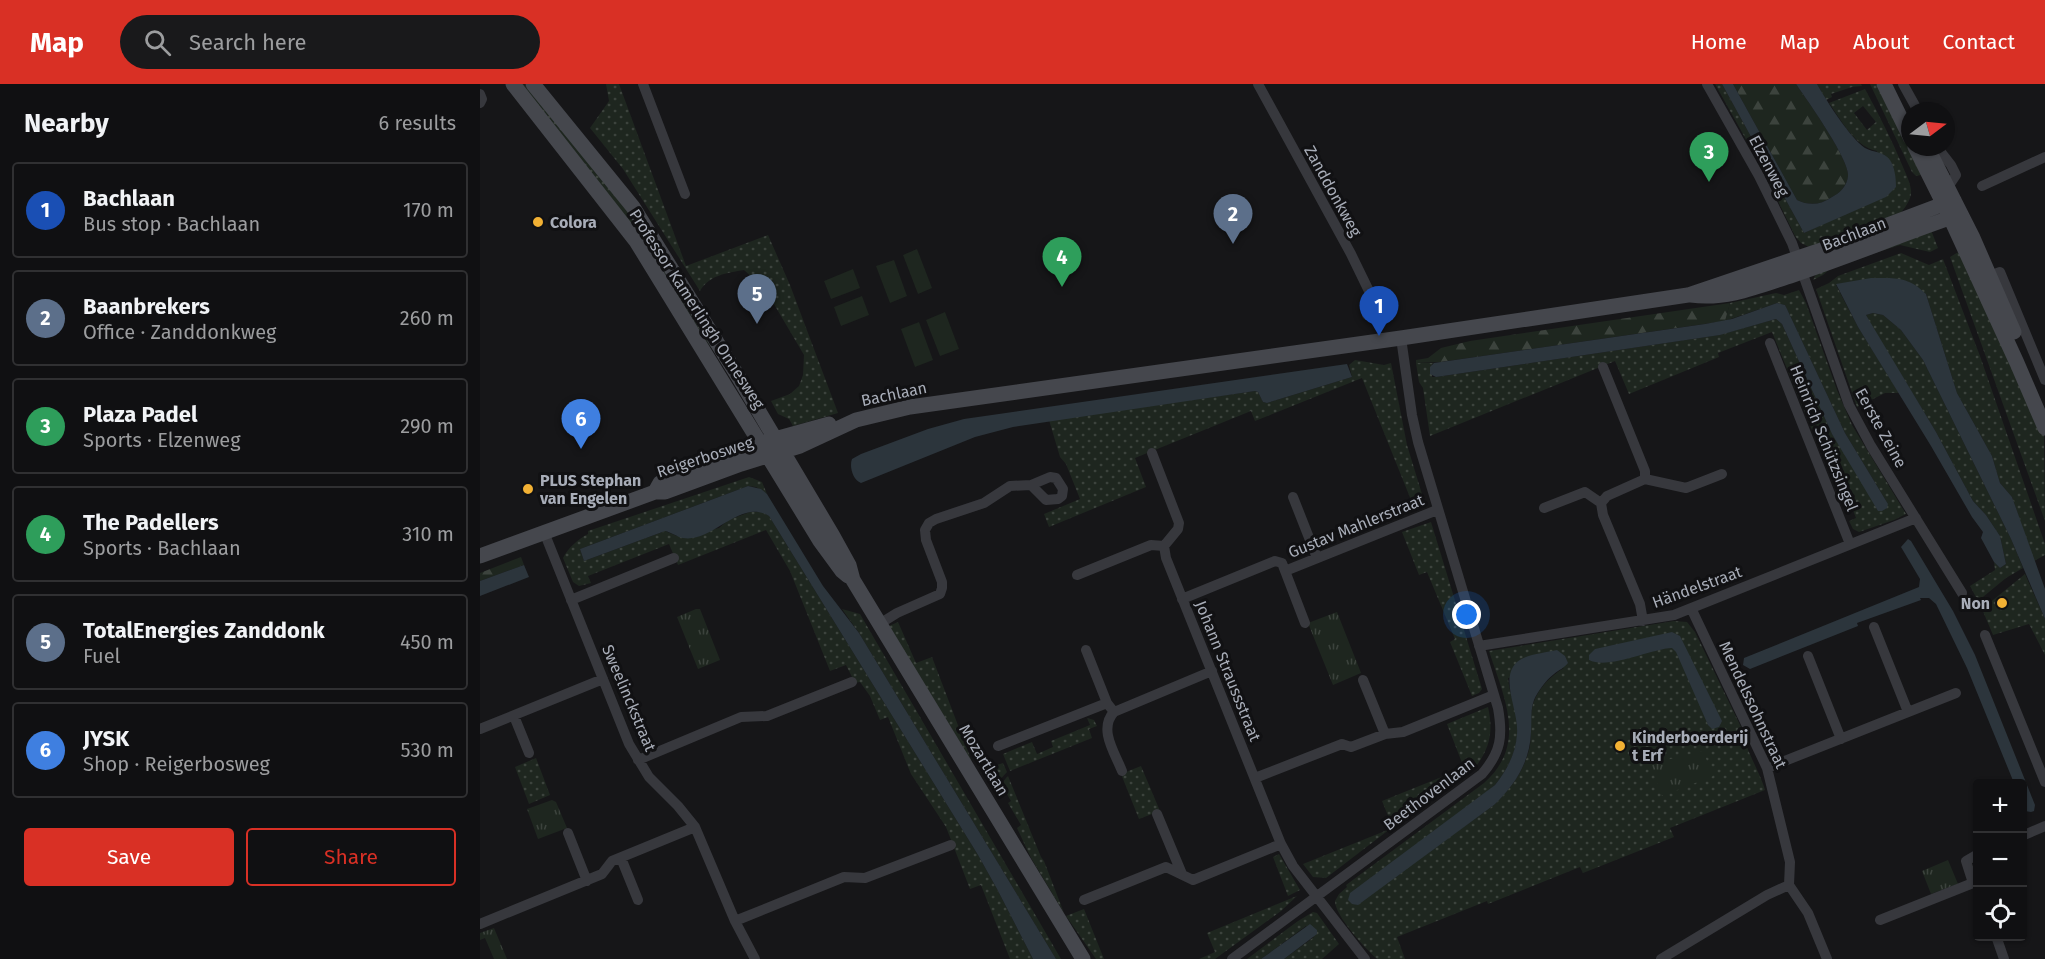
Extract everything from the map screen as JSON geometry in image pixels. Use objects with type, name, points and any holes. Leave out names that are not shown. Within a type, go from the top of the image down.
[{"type":"main road","name":"Professor Kamerlingh Onnesweg","points":[[513,84],[636,241],[771,447]]},
{"type":"main road","name":"Professor Kamerlingh Onnesweg","points":[[533,84],[633,207],[771,447]]},
{"type":"main road","points":[[1884,84],[1901,119]]},
{"type":"main road","points":[[1892,84],[1902,102]]},
{"type":"main road","points":[[1921,156],[1951,204]]},
{"type":"main road","points":[[1931,156],[1984,278],[2045,404]]},
{"type":"main road","name":"Bachlaan","points":[[771,447],[856,420],[909,407],[1688,295],[1710,298],[1743,291],[1799,265],[1951,204]]},
{"type":"main road","points":[[1984,278],[2045,428]]},
{"type":"main road","name":"Reigerbosweg","points":[[480,556],[654,492],[665,492],[771,447]]},
{"type":"main road","name":"Mozartlaan","points":[[771,447],[849,565],[853,580],[1083,959]]},
{"type":"street","points":[[643,84],[685,194]]},
{"type":"street","name":"Zanddonkweg","points":[[1257,84],[1369,291],[1372,306],[1366,315]]},
{"type":"street","name":"Elzenweg","points":[[1707,84],[1759,176],[1792,243],[1799,265]]},
{"type":"street","points":[[1903,84],[1913,102]]},
{"type":"street","points":[[480,94],[482,99],[480,103]]},
{"type":"street","points":[[1944,156],[1956,175],[1951,204]]},
{"type":"street","points":[[1982,186],[2045,158]]},
{"type":"street","name":"Eerste Zeine","points":[[1799,265],[1849,405],[1871,446],[1962,593]]},
{"type":"street","points":[[1984,278],[2000,272],[2045,380]]},
{"type":"street","name":"Beethovenlaan","points":[[1232,959],[1482,774],[1494,758],[1500,741],[1502,728],[1494,695],[1437,510],[1412,416],[1401,338]]},
{"type":"street","name":"Heinrich Schützsingel","points":[[1770,343],[1850,544]]},
{"type":"street","points":[[1603,367],[1645,471],[1645,479]]},
{"type":"street","points":[[1077,575],[1151,545],[1164,546],[1178,529],[1179,523],[1152,453]]},
{"type":"street","points":[[1643,621],[1640,604],[1604,514],[1602,503],[1607,495],[1645,479],[1686,488],[1722,474]]},
{"type":"street","points":[[881,623],[897,613],[940,594],[942,582],[926,540],[925,530],[929,524],[936,519],[984,504],[1010,486],[1031,484]]},
{"type":"street","points":[[1544,508],[1585,492],[1602,503]]},
{"type":"street","points":[[1293,497],[1317,558]]},
{"type":"street","name":"Gustav Mahlerstraat","points":[[1182,599],[1275,561],[1284,567],[1317,558],[1437,510]]},
{"type":"street","name":"Händelstraat","points":[[1479,646],[1674,615],[1916,518]]},
{"type":"street","name":"Sweelinckstraat","points":[[544,532],[629,744],[649,777],[696,827],[735,921],[755,959]]},
{"type":"street","name":"Johann Straussstraat","points":[[1164,546],[1166,558],[1182,599],[1281,844],[1293,866],[1317,896]]},
{"type":"street","points":[[571,600],[674,558]]},
{"type":"street","points":[[1284,567],[1305,623]]},
{"type":"street","name":"Mendelssohnstraat","points":[[1691,608],[1767,768],[1790,862],[1789,885]]},
{"type":"street","points":[[1874,627],[1908,712]]},
{"type":"street","points":[[1985,635],[2045,782]]},
{"type":"street","points":[[1086,650],[1110,707],[1106,725],[1107,734],[1122,771]]},
{"type":"street","points":[[1808,656],[1841,739]]},
{"type":"street","points":[[998,746],[1212,671]]},
{"type":"street","points":[[480,729],[603,680]]},
{"type":"street","points":[[1363,680],[1385,734]]},
{"type":"street","points":[[638,760],[741,717],[766,716],[852,682]]},
{"type":"street","points":[[1767,768],[1956,693]]},
{"type":"street","points":[[1255,778],[1342,744],[1352,747],[1385,734],[1403,732],[1494,695]]},
{"type":"street","points":[[514,716],[529,753]]},
{"type":"street","points":[[1157,814],[1182,874]]},
{"type":"street","points":[[2027,834],[2045,826]]},
{"type":"street","points":[[480,924],[587,881],[602,874],[612,861],[696,827]]},
{"type":"street","points":[[568,833],[587,881]]},
{"type":"street","points":[[735,921],[844,877],[865,878],[951,844]]},
{"type":"street","points":[[1084,900],[1166,867],[1193,880],[1281,844]]},
{"type":"street","points":[[1973,857],[1966,861],[1973,882]]},
{"type":"street","points":[[621,858],[638,900]]},
{"type":"street","points":[[1661,959],[1767,895],[1789,885],[1808,913],[1827,959]]},
{"type":"street","points":[[1880,920],[1973,889]]},
{"type":"street","points":[[1317,896],[1365,959]]},
{"type":"street","points":[[1997,941],[2004,959]]},
{"type":"green space","points":[[517,84],[524,84],[553,114],[605,178],[652,246],[718,351],[715,353]]},
{"type":"green space","points":[[606,84],[619,84],[686,266],[768,235],[790,285],[838,413],[793,426],[789,419],[778,414],[771,401],[790,394],[799,386],[803,375],[804,355],[765,289],[744,270],[713,278],[700,291],[623,169],[590,128],[609,101]]},
{"type":"green space","points":[[1715,84],[1722,84],[1804,233],[1834,219],[1877,151],[1855,139],[1829,103],[1865,89],[1899,157],[1909,181],[1911,193],[1908,203],[1899,215],[1811,248],[1801,243],[1795,236],[1762,168]],"holes":[[[1863,106],[1876,122],[1867,130],[1854,113]]]},
{"type":"green space","points":[[1733,84],[1796,84],[1842,157],[1848,176],[1845,186],[1828,200],[1819,203],[1811,204],[1797,200]]},
{"type":"green space","points":[[1817,84],[1861,84],[1862,86],[1831,94],[1832,97],[1826,100]]},
{"type":"green space","points":[[1870,84],[1876,84],[1899,125],[1901,149]]},
{"type":"green space","points":[[1904,156],[1913,156],[1921,175],[1916,176]]},
{"type":"green space","points":[[1931,230],[1938,248],[1930,252],[1900,245],[1832,267],[1813,280],[1817,272]]},
{"type":"green space","points":[[917,249],[932,288],[918,294],[903,255]]},
{"type":"green space","points":[[1960,251],[2044,432],[2045,521],[1950,257]]},
{"type":"green space","points":[[1901,253],[1929,265],[1943,259],[1980,356],[2045,544],[2045,555],[2034,561],[2012,497],[2000,483],[1992,456],[1957,393],[1926,294],[1836,285],[1858,327],[1899,393],[1885,393],[1857,407],[1816,289],[1838,276]]},
{"type":"green space","points":[[894,260],[907,296],[890,303],[876,266]]},
{"type":"green space","points":[[853,269],[860,288],[831,299],[824,281]]},
{"type":"green space","points":[[1799,290],[1852,425],[1906,514],[1894,520],[1859,532],[1853,529],[1849,521],[1856,518],[1843,484],[1835,487],[1827,467],[1833,461],[1820,427],[1812,430],[1772,332],[1718,353],[1719,357],[1629,394],[1615,361],[1430,436],[1423,388],[1419,382],[1416,363],[1434,363],[1432,364],[1432,377],[1436,377],[1719,335],[1776,319],[1782,324],[1832,434],[1888,504],[1845,433],[1785,305],[1777,303],[1725,321],[1730,303],[1776,293],[1784,295]]},
{"type":"green space","points":[[862,296],[869,315],[841,326],[834,307]]},
{"type":"green space","points":[[1730,303],[1725,321],[1440,362],[1416,363],[1416,360],[1428,358],[1441,348],[1470,341]]},
{"type":"green space","points":[[945,312],[959,349],[940,356],[926,320]]},
{"type":"green space","points":[[1873,313],[1883,315],[1901,330],[1923,360],[2023,568],[2006,578],[1978,601],[1970,586],[1995,570],[1994,562],[2000,568],[2006,564],[2000,536],[1973,501],[1936,432],[1868,320],[1866,315]]},
{"type":"green space","points":[[919,322],[933,360],[915,367],[901,329]]},
{"type":"green space","points":[[1355,360],[1384,365],[1391,363],[1407,445],[1425,504],[1415,510],[1362,378],[1255,421],[1251,411],[1135,458],[1146,487],[1049,527],[1044,514],[1080,499],[1066,464],[1060,457],[1049,420],[1255,391],[1258,392],[1263,402],[1267,403],[1352,377],[1349,365]]},
{"type":"green space","points":[[749,477],[762,482],[767,494],[756,487],[748,486],[580,549],[584,561],[665,531],[677,536],[719,528],[728,520],[750,512],[763,512],[769,516],[978,855],[1033,959],[1010,959],[981,885],[970,889],[946,827],[911,774],[888,717],[880,720],[870,696],[860,682],[855,683],[846,665],[830,671],[790,571],[766,530],[678,565],[669,544],[588,576],[591,583],[579,586],[573,582],[563,558],[574,544],[588,534],[588,531]]},
{"type":"green space","points":[[1431,522],[1482,689],[1472,696],[1450,642],[1455,639],[1427,572],[1419,575],[1402,532]]},
{"type":"green space","points":[[521,557],[524,565],[480,581],[480,573]]},
{"type":"green space","points":[[2025,574],[2045,619],[2045,655],[2029,624],[1993,635],[1982,609]]},
{"type":"green space","points":[[700,609],[720,660],[698,669],[677,617]]},
{"type":"green space","points":[[842,609],[860,614],[1061,959],[1056,959],[859,633]]},
{"type":"green space","points":[[1337,612],[1361,673],[1333,685],[1308,623]]},
{"type":"green space","points":[[1674,621],[1687,622],[1695,632],[1742,729],[1745,743],[1765,790],[1670,828],[1674,837],[1583,873],[1580,867],[1397,937],[1405,959],[1377,959],[1345,923],[1335,901],[1347,887],[1346,885],[1484,783],[1497,768],[1505,753],[1509,736],[1509,720],[1506,703],[1489,651]],"holes":[[[1564,668],[1557,672],[1537,695],[1532,709],[1530,746],[1520,773],[1505,793],[1494,805],[1354,906],[1495,785],[1501,777],[1514,752],[1518,734],[1517,715],[1508,678]]]},
{"type":"green space","points":[[898,622],[916,663],[932,657],[972,762],[889,626]]},
{"type":"green space","points":[[1488,707],[1490,737],[1477,765],[1393,828],[1382,801],[1464,768],[1447,724]]},
{"type":"green space","points":[[1087,718],[1094,720],[1097,726],[1089,729],[1092,738],[1010,771],[1003,754],[1032,742],[1037,754],[1053,747],[1051,741],[1090,725]]},
{"type":"green space","points":[[1703,751],[1713,776],[1662,796],[1650,764]]},
{"type":"green space","points":[[536,758],[550,795],[529,804],[515,767]]},
{"type":"green space","points":[[984,761],[988,768],[1003,763],[1007,772],[995,785],[977,763]]},
{"type":"green space","points":[[1141,766],[1160,811],[1139,819],[1121,774]]},
{"type":"green space","points":[[1008,776],[1064,913],[1031,858],[1017,828],[1021,825],[1008,803],[1011,801],[1001,784]]},
{"type":"green space","points":[[552,800],[556,802],[567,828],[538,839],[527,809]]},
{"type":"green space","points":[[1390,829],[1326,878],[1313,877],[1303,864]]},
{"type":"green space","points":[[1279,854],[1300,890],[1288,896],[1273,857]]},
{"type":"green space","points":[[1948,860],[1958,884],[1931,894],[1922,871]]},
{"type":"green space","points":[[1297,896],[1281,911],[1215,959],[1199,959],[1215,952],[1207,933]]},
{"type":"green space","points":[[1084,909],[1104,959],[1096,959],[1066,916]]},
{"type":"green space","points":[[1313,912],[1317,913],[1339,944],[1322,959],[1284,959],[1314,937],[1306,926],[1261,959],[1247,959],[1298,921]]},
{"type":"green space","points":[[494,928],[507,959],[494,959],[485,938],[480,940],[480,933]]},
{"type":"shaded area","points":[[1722,84],[1733,84],[1797,200],[1811,204],[1828,200],[1843,189],[1848,176],[1847,168],[1835,144],[1796,84],[1817,84],[1852,136],[1865,148],[1884,155],[1890,160],[1895,173],[1896,187],[1886,197],[1804,233]]},
{"type":"shaded area","points":[[1871,278],[1894,278],[1907,281],[1926,294],[1957,393],[1992,456],[2000,483],[2012,497],[2045,589],[2045,619],[2011,539],[1923,360],[1901,330],[1883,315],[1873,313],[1866,315],[1936,432],[1973,501],[2000,536],[2006,564],[2000,568],[1994,562],[1981,538],[1983,532],[1858,327],[1836,284]]},
{"type":"shaded area","points":[[1777,303],[1785,305],[1845,433],[1888,504],[1887,508],[1882,511],[1878,511],[1832,434],[1782,324],[1776,319],[1720,335],[1436,377],[1430,374],[1430,367],[1434,363],[1705,324],[1732,319]]},
{"type":"shaded area","points":[[1347,364],[1352,377],[1267,403],[1263,402],[1258,392],[1255,391],[1013,427],[975,437],[861,483],[851,469],[852,459],[861,454],[928,429],[964,419]]},
{"type":"shaded area","points":[[748,486],[761,489],[767,494],[823,586],[859,633],[1056,959],[1033,959],[978,855],[769,516],[758,512],[737,516],[694,538],[683,538],[665,531],[584,561],[580,549]]},
{"type":"shaded area","points":[[1908,539],[1911,541],[1953,611],[1975,655],[2025,779],[2012,779],[1967,668],[1936,604],[1929,598],[1920,598],[1921,600],[1857,623],[1858,626],[1750,669],[1743,665],[1744,658],[1919,587],[1920,579],[1901,547]]},
{"type":"shaded area","points":[[524,565],[529,577],[480,596],[480,581]]},
{"type":"shaded area","points":[[1672,632],[1680,636],[1722,721],[1719,727],[1712,729],[1708,725],[1676,652],[1672,648],[1618,661],[1589,660],[1589,655],[1595,649]]},
{"type":"shaded area","points":[[1557,650],[1565,656],[1568,663],[1548,679],[1534,700],[1528,753],[1515,781],[1494,805],[1358,905],[1352,904],[1348,900],[1350,893],[1495,785],[1515,748],[1517,725],[1510,686],[1512,669],[1525,657]]},
{"type":"shaded area","points":[[2027,785],[2035,805],[2034,811],[2027,811]]},
{"type":"shaded area","points":[[1310,924],[1317,930],[1317,934],[1284,959],[1261,959]]},
{"type":"place","name":"Plaza Padel","points":[[1709,182]]},
{"type":"place","name":"Colora","points":[[538,222]]},
{"type":"place","name":"Baanbrekers","points":[[1233,244]]},
{"type":"place","name":"The Padellers","points":[[1062,287]]},
{"type":"place","name":"TotalEnergies Zanddonk","points":[[757,324]]},
{"type":"place","name":"Bachlaan","points":[[1379,336]]},
{"type":"place","name":"JYSK","points":[[581,449]]},
{"type":"place","name":"PLUS Stephan van Engelen","points":[[528,489]]},
{"type":"place","name":"Non","points":[[2002,603]]},
{"type":"place","name":"Kinderboerderij t Erf","points":[[1620,746]]}]
